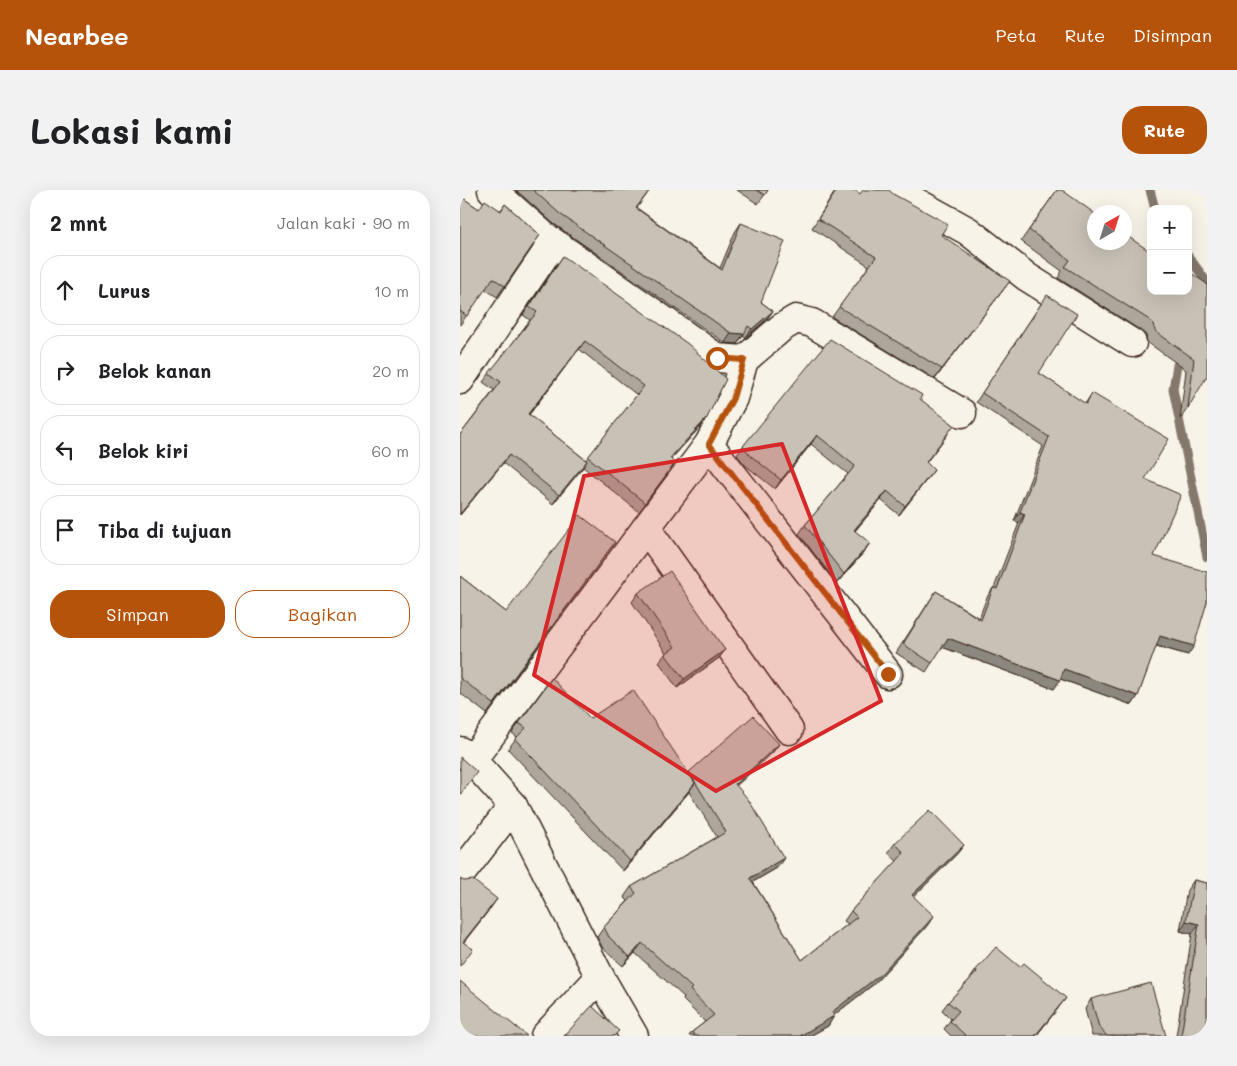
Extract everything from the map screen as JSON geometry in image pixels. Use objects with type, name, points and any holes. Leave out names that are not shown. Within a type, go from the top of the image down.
[{"type":"street","points":[[492,190],[553,243],[717,358],[744,360]]},
{"type":"street","points":[[894,190],[968,231],[1027,277],[1132,343]]},
{"type":"street","points":[[460,380],[553,243]]},
{"type":"street","points":[[634,1036],[600,977],[513,806],[466,756],[646,528],[709,444],[733,398],[744,360],[781,328],[796,319],[812,323],[962,413]]},
{"type":"street","points":[[709,444],[888,674]]},
{"type":"street","points":[[646,528],[789,730]]},
{"type":"street","points":[[460,875],[513,806]]},
{"type":"street","points":[[545,1036],[600,977]]},
{"type":"highlighted area","points":[[782,444],[881,701],[716,791],[534,675],[584,476]]},
{"type":"building","points":[[533,190],[650,190],[636,208],[722,270],[741,223],[785,241],[761,302],[773,311],[752,329],[748,326],[744,334],[731,333],[560,214]]},
{"type":"building","points":[[756,190],[768,190],[765,195]]},
{"type":"building","points":[[837,190],[855,190],[860,194],[863,190],[889,190],[948,224],[941,235],[1010,281],[942,369],[839,307],[876,257],[818,219]]},
{"type":"building","points":[[1057,190],[1062,190],[1087,208],[1087,250],[1132,250],[1132,239],[1147,249],[1147,295],[1192,295],[1192,274],[1207,284],[1207,376],[1188,408],[1194,359],[1155,331],[1153,324],[1148,319],[1065,267],[1070,260],[1029,230]]},
{"type":"building","points":[[460,196],[479,209],[485,200],[501,211],[505,204],[540,235],[505,286],[493,278],[467,316],[460,311]]},
{"type":"building","points":[[563,256],[688,344],[726,379],[707,418],[670,458],[675,463],[645,503],[588,457],[644,386],[585,341],[528,414],[587,461],[559,495],[509,455],[460,514],[460,435],[501,382],[489,373],[537,312],[529,307]]},
{"type":"building","points":[[1047,295],[1077,314],[1039,373],[1086,404],[1092,393],[1169,439],[1145,479],[1181,495],[1154,556],[1207,572],[1207,602],[1194,646],[1160,636],[1138,696],[1064,669],[1060,680],[948,638],[932,663],[903,644],[936,591],[981,620],[993,588],[997,589],[1025,514],[1020,512],[1049,437],[982,393]]},
{"type":"building","points":[[830,339],[922,395],[920,399],[954,425],[926,462],[934,470],[905,506],[887,491],[854,530],[870,543],[844,574],[805,525],[855,466],[817,435],[781,480],[751,456],[743,446]]},
{"type":"building","points":[[580,515],[615,542],[494,704],[460,678],[460,576],[506,612]]},
{"type":"building","points":[[670,571],[725,650],[684,679],[665,654],[675,647],[638,593]]},
{"type":"building","points":[[552,678],[590,718],[633,690],[695,783],[630,861],[515,739],[526,728],[519,723]]},
{"type":"building","points":[[753,716],[779,744],[735,784],[748,799],[784,858],[750,878],[802,960],[857,917],[851,911],[904,853],[895,843],[930,810],[964,845],[912,895],[934,916],[881,974],[832,1012],[834,1016],[800,1036],[695,1036],[692,1032],[714,1015],[690,990],[692,988],[642,943],[630,957],[609,937],[604,927],[636,893],[631,887],[726,832],[689,772]]},
{"type":"building","points":[[460,757],[477,772],[460,795]]},
{"type":"building","points":[[460,879],[464,881],[473,880],[497,899],[463,942],[473,949],[460,966]]},
{"type":"building","points":[[1194,880],[1207,883],[1207,1036],[1181,1036],[1199,924],[1186,921]]},
{"type":"building","points":[[996,947],[1020,967],[1024,963],[1066,998],[1035,1036],[966,1036],[950,1021],[959,1011],[948,1002],[977,972],[976,970]]},
{"type":"building","points":[[460,981],[527,1036],[460,1036]]},
{"type":"building","points":[[1151,983],[1166,1036],[1107,1036],[1099,1027],[1091,999]]},
{"type":"building","points":[[592,1006],[619,1031],[614,1036],[564,1036]]},
{"type":"waterway","points":[[1150,190],[1154,205]]},
{"type":"waterway","points":[[1192,261],[1207,282]]},
{"type":"waterway","points":[[1182,355],[1177,365],[1173,389],[1207,557]]},
{"type":"route","points":[[717,358],[744,360],[733,398],[709,444],[888,674]]}]
